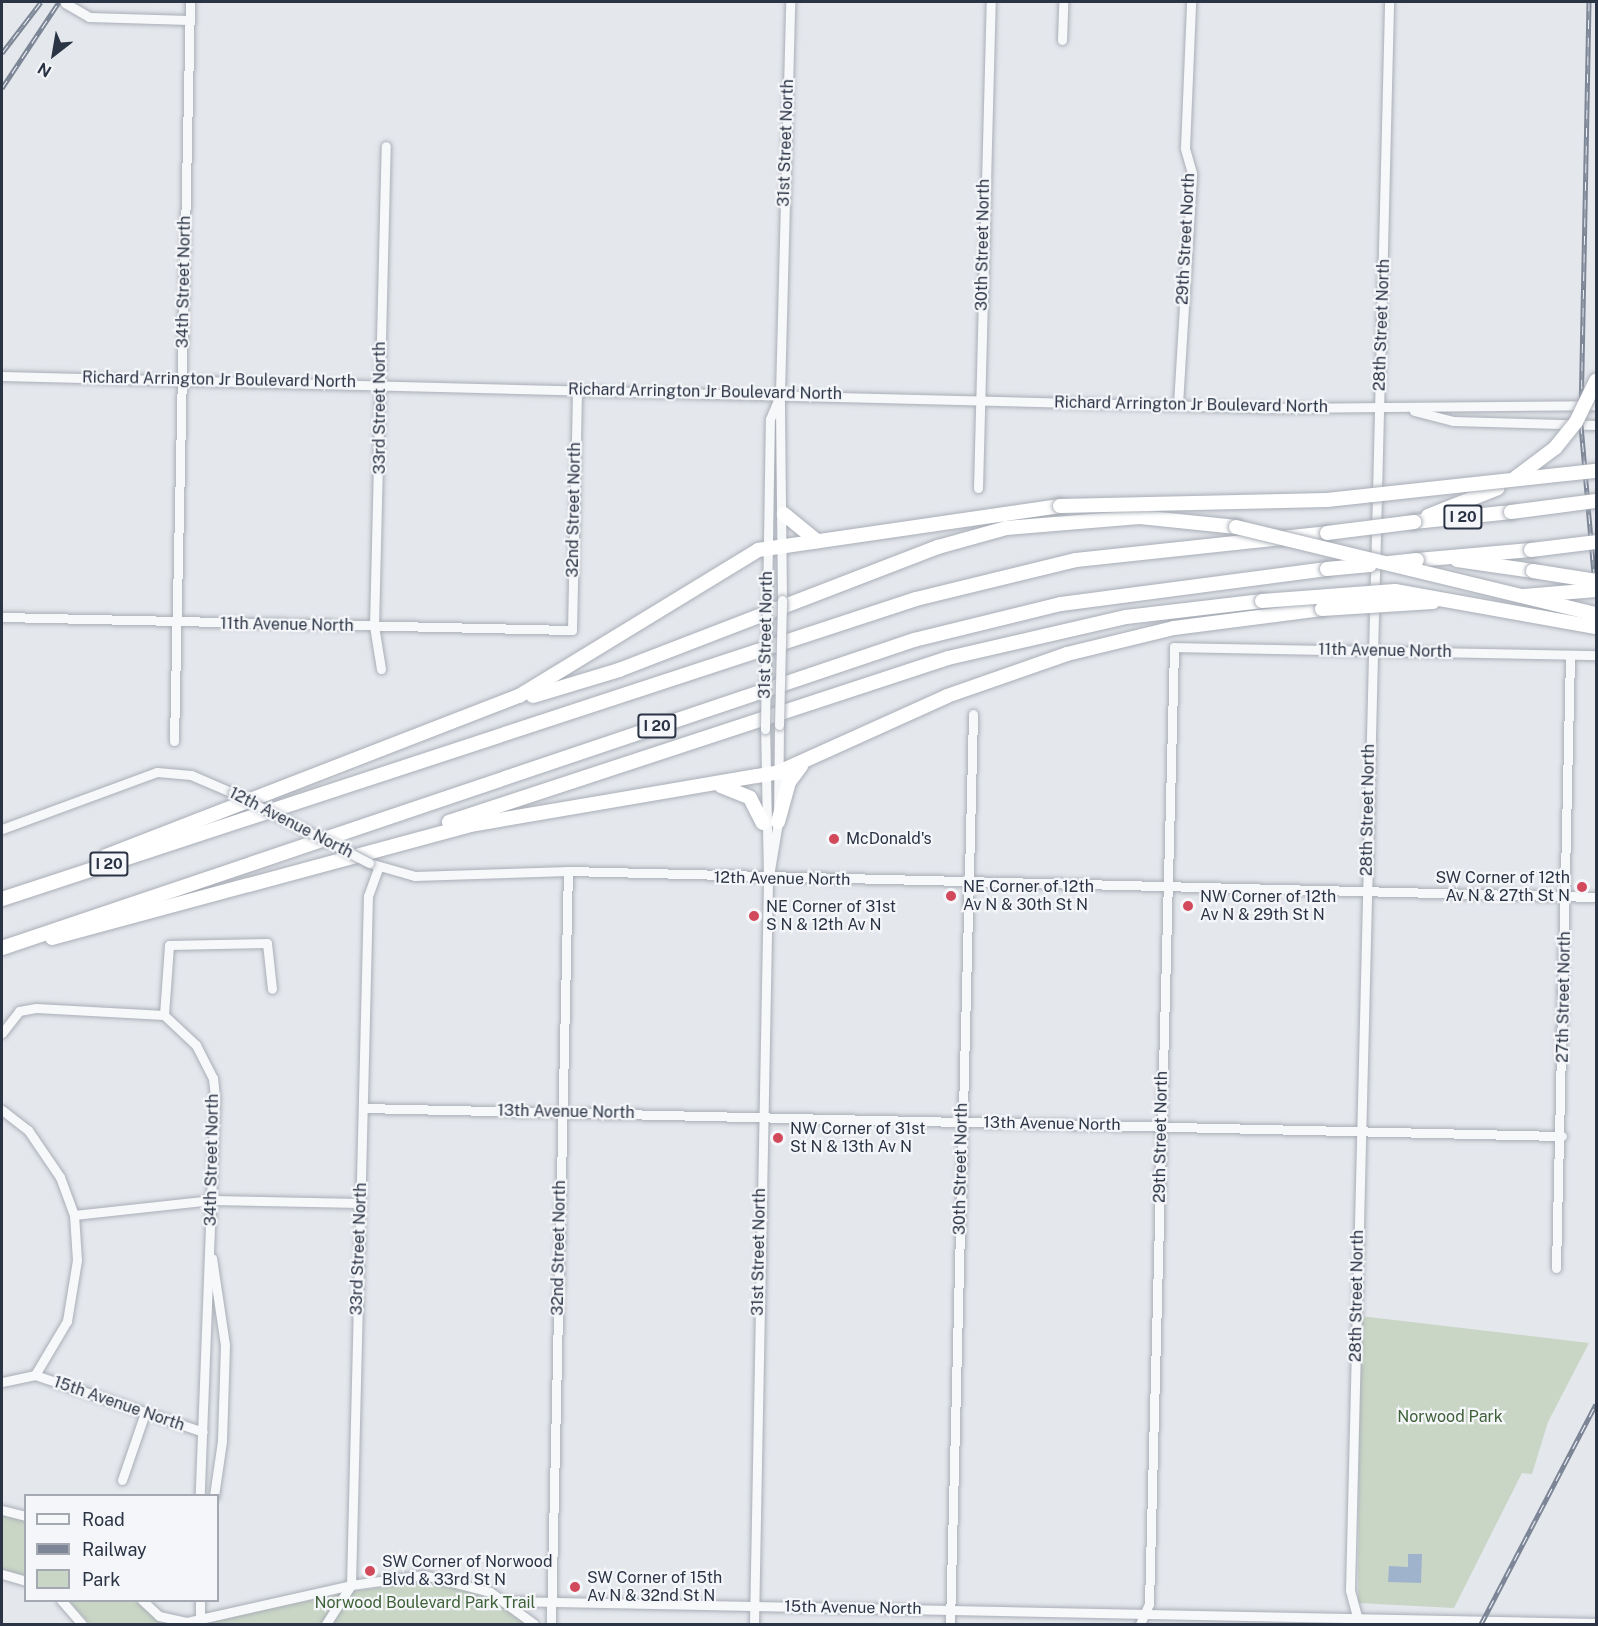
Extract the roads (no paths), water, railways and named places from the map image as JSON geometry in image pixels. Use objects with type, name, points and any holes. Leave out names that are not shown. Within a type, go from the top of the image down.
[{"type":"highway","points":[[1414,522],[1498,488],[1555,448],[1576,422],[1596,381]]},
{"type":"highway","points":[[2,899],[494,706],[545,683],[767,549],[784,550],[817,540],[1060,506],[1327,500],[1596,471]]},
{"type":"highway","name":"I 20","points":[[2,899],[916,599],[1076,560],[1596,501]]},
{"type":"highway","points":[[784,514],[817,540]]},
{"type":"highway","points":[[494,706],[591,680],[938,547],[1006,528],[1084,518],[1192,520],[1596,614]]},
{"type":"highway","name":"I 20","points":[[2,948],[914,640],[1072,602],[1327,569],[1596,542]]},
{"type":"highway","points":[[1446,557],[1596,581]]},
{"type":"highway","points":[[2,948],[253,887],[470,825],[719,786],[779,772],[801,766],[906,714],[1067,654],[1192,625],[1333,608],[1596,590]]},
{"type":"highway","points":[[253,887],[948,658],[1126,617],[1262,601],[1395,591],[1596,627]]},
{"type":"highway","points":[[778,822],[789,782],[801,766]]},
{"type":"highway","points":[[719,786],[750,798],[763,823]]},
{"type":"street","name":"34th Street North","points":[[174,741],[190,2]]},
{"type":"street","name":"31st Street North","points":[[768,879],[778,822],[784,550],[780,393],[790,2]]},
{"type":"street","name":"30th Street North","points":[[978,488],[991,2]]},
{"type":"street","points":[[1062,40],[1063,2]]},
{"type":"street","name":"29th Street North","points":[[1178,404],[1192,173],[1185,148],[1191,2]]},
{"type":"street","name":"28th Street North","points":[[1358,1621],[1350,1590],[1389,2]]},
{"type":"street","points":[[65,3],[89,17],[189,20]]},
{"type":"street","name":"33rd Street North","points":[[381,669],[374,626],[386,146]]},
{"type":"street","name":"Richard Arrington Jr Boulevard North","points":[[2,376],[1379,409],[1409,409],[1453,402],[1596,405]]},
{"type":"street","name":"32nd Street North","points":[[572,630],[577,389]]},
{"type":"street","name":"31st Street North","points":[[754,1624],[751,1606],[768,879],[763,823],[767,549],[770,419],[780,393]]},
{"type":"street","name":"Richard Arrington Jr Boulevard North","points":[[1409,409],[1453,422],[1596,425]]},
{"type":"street","name":"11th Avenue North","points":[[2,617],[177,623],[572,630]]},
{"type":"street","name":"29th Street North","points":[[1140,1624],[1146,1614],[1174,647]]},
{"type":"street","name":"11th Avenue North","points":[[1174,647],[1596,656]]},
{"type":"street","name":"27th Street North","points":[[1556,1268],[1562,1136],[1566,896],[1575,655]]},
{"type":"street","name":"30th Street North","points":[[950,1624],[973,714]]},
{"type":"street","name":"12th Avenue North","points":[[2,829],[157,772],[191,775],[233,793],[378,868],[415,876],[568,871],[768,879],[1596,897]]},
{"type":"street","name":"33rd Street North","points":[[351,1585],[368,896],[378,868]]},
{"type":"street","name":"32nd Street North","points":[[550,1624],[568,871]]},
{"type":"street","points":[[2,1033],[19,1011],[36,1008],[164,1015],[169,945],[267,943],[272,988]]},
{"type":"street","name":"34th Street North","points":[[164,1015],[196,1045],[213,1078],[212,1200],[200,1494]]},
{"type":"street","name":"13th Avenue North","points":[[363,1108],[1562,1136]]},
{"type":"street","points":[[2,1110],[43,1146],[74,1215],[77,1260],[67,1322],[35,1375],[2,1382]]},
{"type":"street","points":[[74,1215],[212,1200],[360,1203]]},
{"type":"street","name":"34th Street North","points":[[210,1250],[225,1345],[222,1441],[214,1494]]},
{"type":"street","name":"15th Avenue North","points":[[35,1375],[203,1432]]},
{"type":"street","points":[[122,1480],[146,1413]]},
{"type":"street","points":[[2,1510],[24,1516]]},
{"type":"street","points":[[2,1574],[24,1580]]},
{"type":"street","points":[[145,1602],[172,1621],[200,1620],[351,1585],[405,1576],[447,1577],[506,1602],[534,1624]]},
{"type":"street","points":[[326,1624],[351,1585]]},
{"type":"street","points":[[63,1602],[82,1624]]},
{"type":"street","points":[[200,1602],[200,1620]]},
{"type":"street","name":"15th Avenue North","points":[[506,1602],[1146,1614],[1296,1621],[1596,1623]]},
{"type":"water","points":[[1408,1554],[1422,1554],[1421,1583],[1388,1582],[1389,1566],[1408,1567]]},
{"type":"railway","points":[[2,53],[41,2]]},
{"type":"railway","points":[[2,88],[59,2]]},
{"type":"railway","points":[[1589,2],[1581,425],[1596,596]]},
{"type":"railway","points":[[1481,1624],[1596,1404]]},
{"type":"place","name":"McDonald's","points":[[834,839]]},
{"type":"place","name":"SW Corner of 12th Av N & 27th St N","points":[[1582,887]]},
{"type":"place","name":"NE Corner of 12th Av N & 30th St N","points":[[951,896]]},
{"type":"place","name":"NW Corner of 12th Av N & 29th St N","points":[[1188,906]]},
{"type":"place","name":"NE Corner of 31st S N & 12th Av N","points":[[754,916]]},
{"type":"place","name":"NW Corner of 31st St N & 13th Av N","points":[[778,1138]]},
{"type":"place","name":"SW Corner of Norwood Blvd & 33rd St N","points":[[370,1571]]},
{"type":"place","name":"SW Corner of 15th Av N & 32nd St N","points":[[575,1587]]},
{"type":"park label","name":"Norwood Park","points":[[1450,1417]]},
{"type":"park label","name":"Norwood Boulevard Park Trail","points":[[425,1603]]}]
